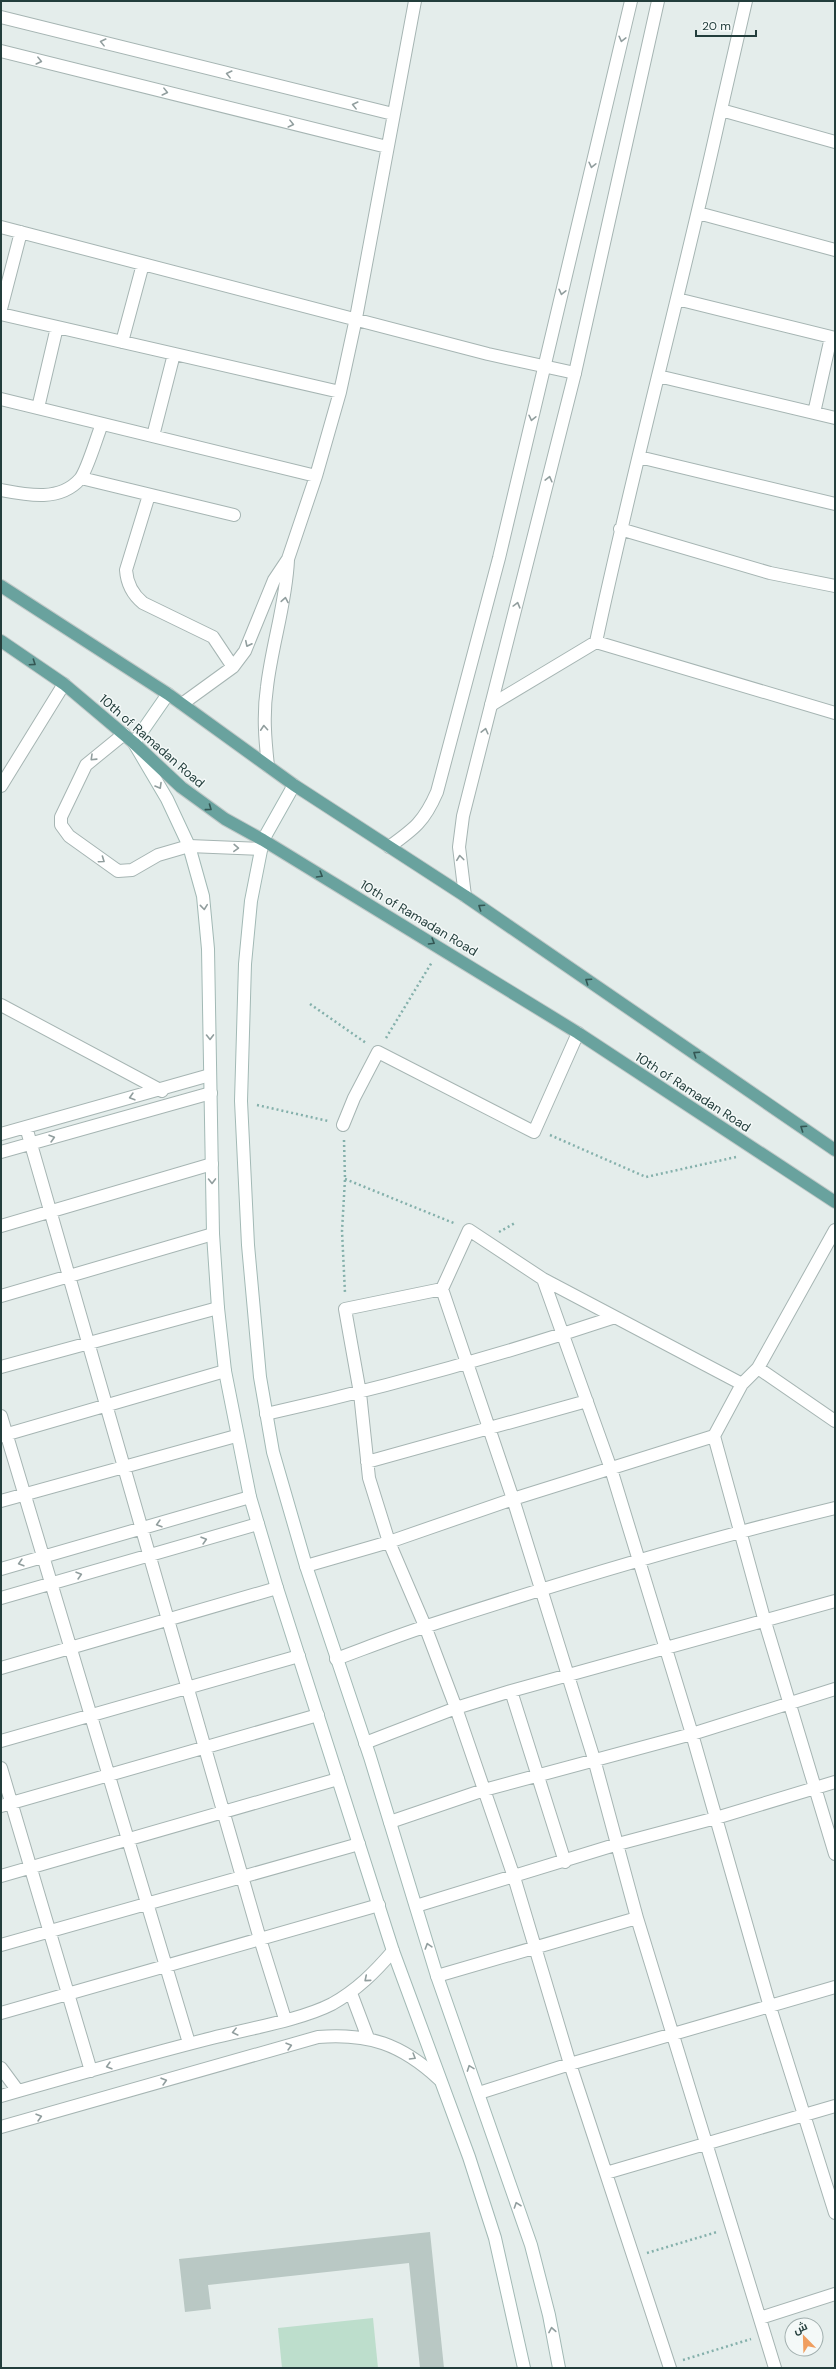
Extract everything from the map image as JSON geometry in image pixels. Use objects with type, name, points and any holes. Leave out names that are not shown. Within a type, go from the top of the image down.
[{"type":"main road","points":[[1,586],[168,694],[294,785],[465,896],[835,1150]]},
{"type":"main road","name":"10th of Ramadan Road","points":[[1,641],[64,684],[124,734],[181,788],[262,844],[440,947],[578,1033],[835,1202]]},
{"type":"street","points":[[182,704],[233,667],[245,651],[274,580],[288,559],[316,476],[340,392],[356,318],[415,1]]},
{"type":"street","points":[[389,847],[414,829],[427,815],[437,792],[499,558],[631,1]]},
{"type":"street","points":[[465,896],[459,847],[463,816],[575,373],[658,1]]},
{"type":"street","points":[[491,705],[596,642],[620,529],[698,213],[746,1]]},
{"type":"street","points":[[1,17],[393,114]]},
{"type":"street","points":[[1,51],[387,148]]},
{"type":"street","points":[[721,110],[835,142]]},
{"type":"street","points":[[698,213],[835,250]]},
{"type":"street","points":[[1,227],[356,318],[488,354],[575,373]]},
{"type":"street","points":[[1,309],[21,232]]},
{"type":"street","points":[[122,342],[143,264]]},
{"type":"street","points":[[677,299],[833,337],[814,413]]},
{"type":"street","points":[[1,314],[340,392]]},
{"type":"street","points":[[38,408],[57,327]]},
{"type":"street","points":[[153,436],[174,354]]},
{"type":"street","points":[[658,376],[835,418]]},
{"type":"street","points":[[1,399],[316,476]]},
{"type":"street","points":[[1,490],[29,495],[59,493],[81,478],[102,424]]},
{"type":"street","points":[[639,457],[835,504]]},
{"type":"street","points":[[81,478],[234,516]]},
{"type":"street","points":[[150,495],[126,570],[127,578],[134,596],[143,603],[213,637],[233,667]]},
{"type":"street","points":[[620,529],[770,573],[835,586]]},
{"type":"street","points":[[268,766],[264,723],[267,686],[287,587],[288,559]]},
{"type":"street","points":[[596,642],[835,713]]},
{"type":"street","points":[[1,786],[64,684]]},
{"type":"street","points":[[168,694],[134,743],[167,799],[189,846],[203,896],[208,942],[213,1234],[218,1308],[225,1371],[236,1436],[250,1498],[277,1588],[378,1905],[439,2079],[469,2157],[495,2238],[524,2368]]},
{"type":"street","points":[[124,734],[86,765],[62,811],[61,825],[64,831],[118,871],[132,870],[158,855],[189,846],[262,844]]},
{"type":"street","points":[[294,785],[262,844],[251,901],[245,964],[241,1101],[248,1245],[260,1377],[266,1414],[273,1452],[306,1566],[365,1743],[437,1976],[479,2092],[531,2245],[549,2315],[559,2368]]},
{"type":"street","points":[[1,1005],[180,1101]]},
{"type":"street","points":[[343,1125],[354,1098],[378,1052],[534,1132],[578,1033]]},
{"type":"street","points":[[1,1134],[210,1075]]},
{"type":"street","points":[[1,1152],[211,1093]]},
{"type":"street","points":[[26,1127],[260,1939],[285,2019]]},
{"type":"street","points":[[1,1226],[212,1164]]},
{"type":"street","points":[[742,1384],[542,1279],[469,1230],[442,1289],[468,1362],[513,1499],[540,1591],[594,1759],[637,1918],[708,2143],[776,2368]]},
{"type":"street","points":[[835,1230],[758,1368],[742,1384],[714,1436],[765,1622],[791,1703],[835,1854]]},
{"type":"street","points":[[1,1296],[213,1234]]},
{"type":"street","points":[[542,1279],[611,1468],[692,1734],[770,2007],[835,2213]]},
{"type":"street","points":[[442,1289],[345,1309],[360,1393],[369,1478],[389,1542],[425,1626],[456,1708],[514,1877],[570,2064],[670,2366]]},
{"type":"street","points":[[1,1367],[88,1342],[218,1308]]},
{"type":"street","points":[[266,1414],[360,1393],[563,1334],[615,1317]]},
{"type":"street","points":[[758,1368],[834,1424]]},
{"type":"street","points":[[4,1435],[225,1371]]},
{"type":"street","points":[[367,1462],[587,1401]]},
{"type":"street","points":[[1,1416],[4,1435],[25,1495],[44,1557],[189,2043]]},
{"type":"street","points":[[1,1501],[236,1436]]},
{"type":"street","points":[[306,1566],[389,1542],[513,1499],[714,1436]]},
{"type":"street","points":[[1,1569],[250,1498]]},
{"type":"street","points":[[336,1659],[425,1626],[639,1561],[740,1531],[835,1508]]},
{"type":"street","points":[[1,1598],[258,1524]]},
{"type":"street","points":[[1,1668],[277,1588]]},
{"type":"street","points":[[365,1743],[456,1708],[511,1691],[665,1647],[765,1622],[835,1601]]},
{"type":"street","points":[[1,1741],[299,1656]]},
{"type":"street","points":[[390,1822],[484,1790],[594,1759],[692,1734],[835,1689]]},
{"type":"street","points":[[511,1691],[539,1774],[565,1862]]},
{"type":"street","points":[[6,1805],[318,1715]]},
{"type":"street","points":[[1,1768],[6,1805],[31,1868],[91,2071]]},
{"type":"street","points":[[1,1876],[338,1779]]},
{"type":"street","points":[[416,1906],[565,1862],[618,1844],[716,1818],[835,1782]]},
{"type":"street","points":[[1,1945],[359,1844]]},
{"type":"street","points":[[1,2013],[378,1905]]},
{"type":"street","points":[[437,1976],[637,1918]]},
{"type":"street","points":[[1,2096],[189,2043],[285,2019],[330,2005],[351,1993],[374,1974],[393,1951]]},
{"type":"street","points":[[479,2092],[835,1987]]},
{"type":"street","points":[[351,1993],[368,2038]]},
{"type":"street","points":[[1,2127],[318,2037],[343,2035],[368,2038],[400,2050],[418,2060],[439,2079]]},
{"type":"street","points":[[1,2068],[18,2091]]},
{"type":"street","points":[[606,2173],[835,2106]]},
{"type":"street","points":[[760,2318],[835,2294]]},
{"type":"path","points":[[310,1004],[378,1052],[440,947]]},
{"type":"path","points":[[241,1101],[343,1125],[345,1179],[342,1231],[345,1309]]},
{"type":"path","points":[[534,1132],[556,1136],[646,1177],[758,1151]]},
{"type":"path","points":[[345,1179],[469,1230]]},
{"type":"path","points":[[634,2257],[733,2227]]},
{"type":"path","points":[[670,2366],[765,2335]]},
{"type":"green space","points":[[373,2318],[378,2368],[282,2368],[278,2328]]},
{"type":"building","points":[[430,2232],[444,2368],[420,2368],[409,2263],[208,2285],[211,2309],[185,2312],[179,2259]]}]
